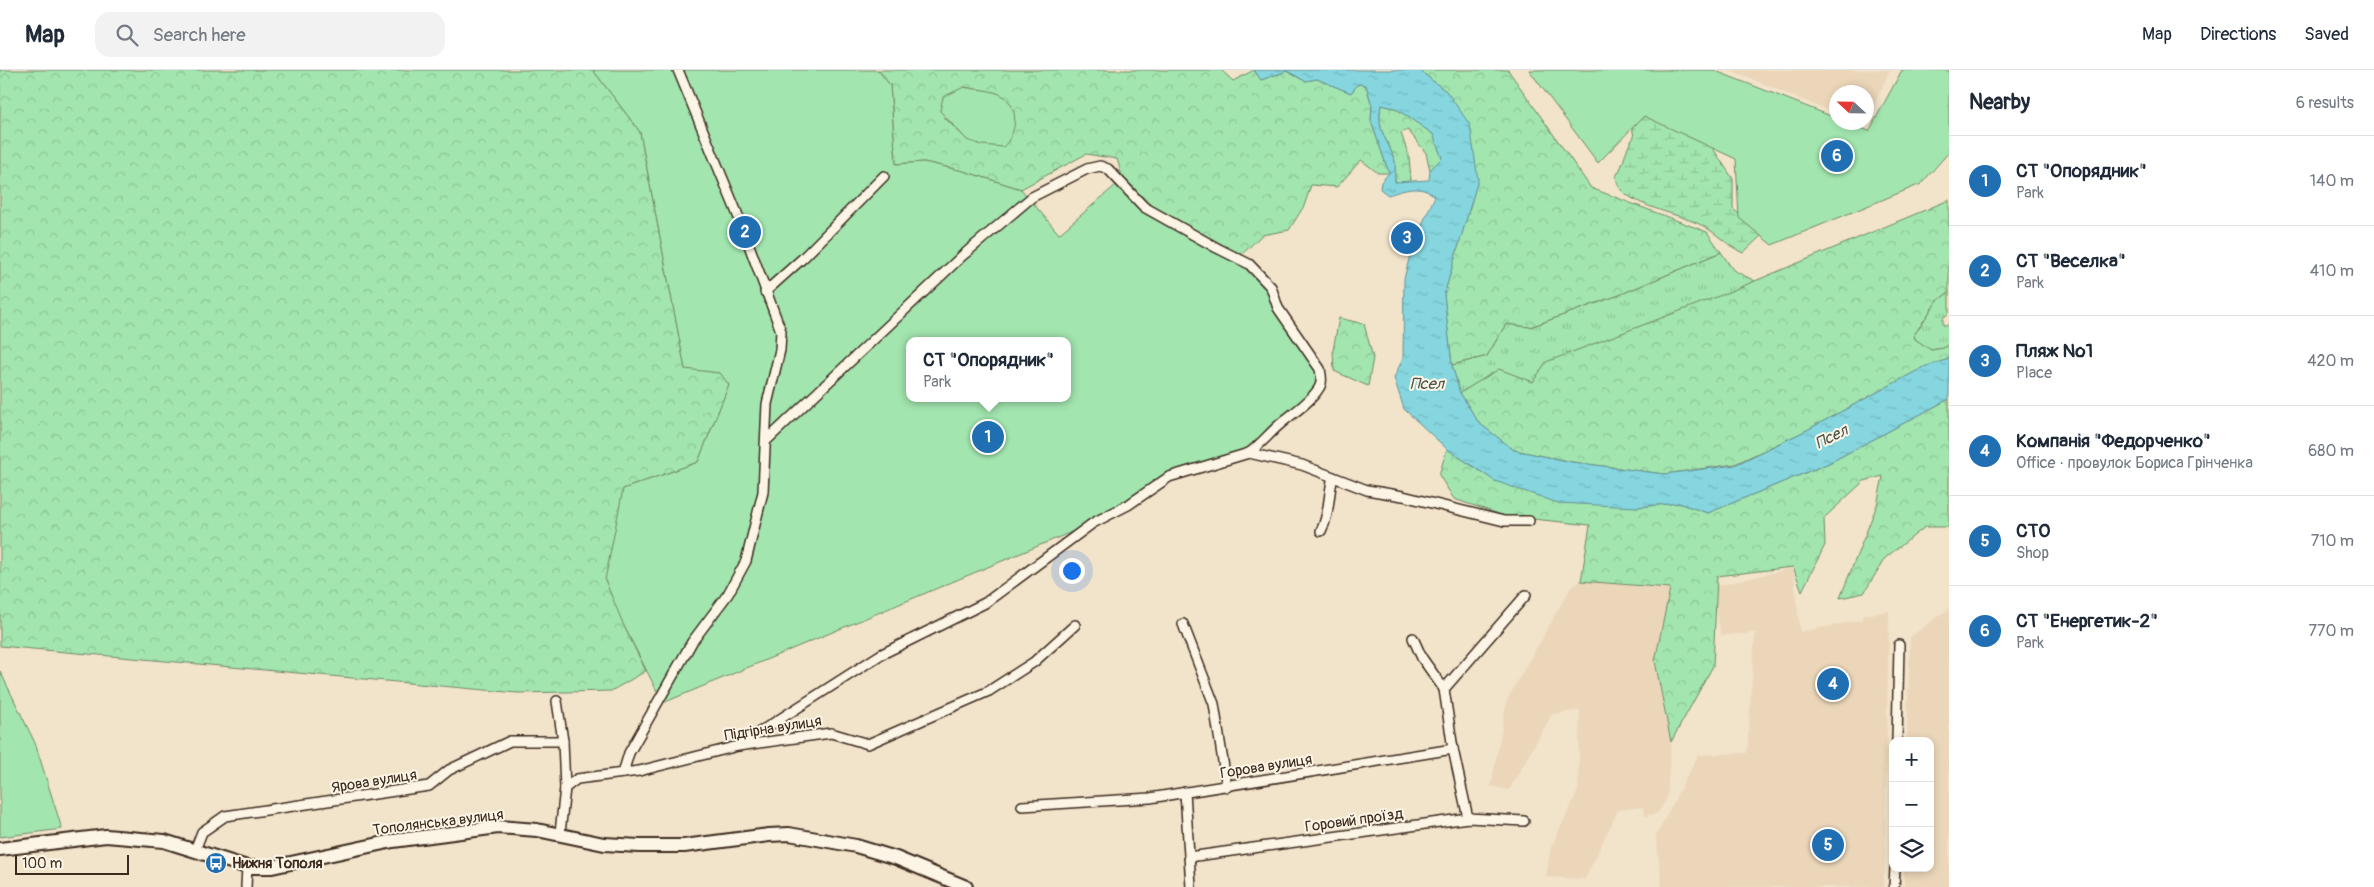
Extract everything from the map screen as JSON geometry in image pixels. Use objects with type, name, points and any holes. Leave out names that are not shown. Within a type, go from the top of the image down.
[{"type":"street","points":[[623,772],[629,753],[687,650],[705,622],[728,594],[746,561],[763,492],[767,440],[767,404],[780,350],[781,331],[737,213],[678,70]]},
{"type":"street","points":[[738,746],[880,655],[984,604],[1093,523],[1128,505],[1169,477],[1249,453],[1260,446],[1276,428],[1319,388],[1322,375],[1320,369],[1278,308],[1271,287],[1249,264],[1216,248],[1144,207],[1112,173],[1100,166],[1087,169],[1032,197],[962,256],[767,440]]},
{"type":"street","points":[[765,292],[803,258],[884,176]]},
{"type":"street","points":[[1249,453],[1302,465],[1367,490],[1403,496],[1504,521],[1529,521]]},
{"type":"street","points":[[1321,531],[1327,519],[1333,476]]},
{"type":"street","points":[[1444,689],[1526,596]]},
{"type":"street","points":[[1183,624],[1214,704],[1227,787]]},
{"type":"street","name":"Підгірна вулиця","points":[[565,788],[578,779],[639,771],[738,746],[831,733],[868,744],[989,692],[1034,662],[1075,625]]},
{"type":"street","points":[[1413,638],[1422,658],[1444,689],[1453,749],[1468,818]]},
{"type":"street","points":[[1897,737],[1899,645]]},
{"type":"street","points":[[557,701],[563,741],[565,788],[560,833]]},
{"type":"street","name":"Ярова вулиця","points":[[195,850],[202,832],[225,816],[429,786],[449,770],[510,741],[563,741]]},
{"type":"street","name":"Горова вулиця","points":[[1022,806],[1150,798],[1453,749]]},
{"type":"street","points":[[1185,792],[1191,887]]},
{"type":"street","name":"Горовий проїзд","points":[[1189,857],[1468,818],[1524,821]]},
{"type":"street","name":"Тополянська вулиця","points":[[0,849],[106,836],[164,841],[248,867],[272,867],[393,841],[498,828],[560,833],[604,844],[640,846],[684,846],[790,834],[856,846],[927,869],[966,887]]},
{"type":"street","points":[[246,887],[248,867]]},
{"type":"street","points":[[1894,887],[1895,872]]},
{"type":"shaded area","points":[[1730,70],[1890,70],[1874,105],[1874,85],[1829,85],[1829,111]]},
{"type":"shaded area","points":[[1793,568],[1800,632],[1862,620],[1863,615],[1889,611],[1884,887],[1662,887],[1656,836],[1698,755],[1747,753],[1755,633],[1721,635],[1712,587]]},
{"type":"shaded area","points":[[1581,581],[1670,588],[1655,661],[1671,742],[1667,798],[1658,813],[1645,816],[1643,807],[1618,810],[1585,879],[1546,877],[1551,847],[1578,791],[1580,710],[1552,714],[1509,790],[1491,786],[1507,700],[1571,587]]},
{"type":"shaded area","points":[[1949,609],[1949,887],[1904,887],[1904,872],[1934,872],[1934,737],[1907,737],[1910,637]]},
{"type":"green space","points":[[0,70],[593,70],[640,132],[685,368],[721,373],[729,385],[698,462],[623,489],[624,626],[646,671],[611,691],[518,693],[0,646]]},
{"type":"green space","points":[[593,70],[878,70],[890,85],[896,164],[924,162],[963,171],[1021,189],[1059,234],[1123,179],[1133,192],[1184,236],[1238,258],[1271,287],[1274,298],[1320,369],[1321,383],[1260,446],[1169,477],[1093,523],[663,703],[624,626],[605,580],[623,489],[698,462],[729,385],[720,373],[685,369],[640,132]]},
{"type":"green space","points":[[878,70],[1221,70],[1233,81],[1254,70],[1261,80],[1286,71],[1305,81],[1317,79],[1351,93],[1358,84],[1366,85],[1372,106],[1371,121],[1389,173],[1378,173],[1361,160],[1337,187],[1311,185],[1304,206],[1289,230],[1262,235],[1238,258],[1184,236],[1133,192],[1123,179],[1117,159],[1086,154],[1021,189],[963,171],[924,162],[896,164],[890,85]],"holes":[[[964,87],[997,93],[967,140],[944,117]]]},
{"type":"green space","points":[[1419,70],[1508,70],[1591,188],[1707,232],[1721,252],[1619,295],[1530,327],[1506,324],[1487,356],[1452,365],[1444,295],[1478,179],[1447,92]]},
{"type":"green space","points":[[1529,70],[1713,70],[1829,115],[1829,130],[1869,131],[1874,130],[1874,122],[1902,70],[1949,70],[1949,152],[1921,184],[1772,245],[1739,218],[1736,159],[1644,116],[1598,163]]},
{"type":"green space","points":[[964,87],[999,94],[1012,107],[1015,121],[1014,128],[1008,142],[1003,147],[982,145],[967,140],[940,111],[943,97]]},
{"type":"green space","points":[[1381,105],[1395,108],[1433,134],[1442,158],[1430,170],[1426,153],[1408,130],[1401,133],[1409,157],[1411,180],[1405,183],[1395,182],[1395,162],[1381,129]]},
{"type":"green space","points":[[1646,108],[1708,141],[1733,179],[1733,209],[1763,234],[1743,253],[1703,226],[1641,203],[1621,190],[1616,176],[1634,137],[1630,116]]},
{"type":"green space","points":[[1949,200],[1949,292],[1937,301],[1914,335],[1915,339],[1931,350],[1943,348],[1949,344],[1949,359],[1924,367],[1807,430],[1735,464],[1664,474],[1572,462],[1514,450],[1479,423],[1460,393],[1499,369],[1533,382],[1546,362],[1719,296]]},
{"type":"green space","points":[[1721,252],[1733,270],[1755,281],[1533,382],[1499,370],[1460,393],[1452,365],[1487,356],[1506,324],[1530,327],[1619,295]]},
{"type":"green space","points":[[1949,292],[1949,313],[1943,318],[1943,325],[1949,325],[1949,344],[1943,348],[1931,350],[1915,339],[1914,335],[1937,301]]},
{"type":"green space","points":[[1339,318],[1364,324],[1373,358],[1368,386],[1334,371],[1333,350]]},
{"type":"green space","points":[[1949,399],[1949,527],[1925,527],[1885,558],[1864,593],[1840,598],[1877,505],[1883,476],[1864,481],[1824,518],[1825,545],[1802,591],[1793,567],[1717,576],[1713,666],[1671,742],[1655,661],[1670,588],[1581,581],[1590,525],[1505,516],[1454,499],[1439,475],[1447,449],[1495,481],[1637,507],[1678,503],[1708,513],[1829,463]]},
{"type":"green space","points":[[0,671],[35,743],[62,829],[0,837]]},
{"type":"water","name":"Псел","points":[[1254,70],[1419,70],[1447,92],[1470,125],[1478,180],[1444,295],[1452,365],[1460,393],[1479,423],[1514,450],[1572,462],[1664,474],[1735,465],[1807,430],[1924,367],[1949,359],[1949,399],[1829,463],[1708,513],[1678,503],[1637,507],[1558,503],[1495,481],[1447,449],[1404,409],[1394,378],[1403,358],[1404,279],[1412,247],[1435,196],[1418,189],[1388,195],[1380,189],[1381,182],[1389,173],[1371,121],[1372,106],[1366,85],[1358,84],[1351,93],[1317,79],[1305,81],[1287,71],[1261,80]],"holes":[[[1381,105],[1395,108],[1433,134],[1442,158],[1430,170],[1429,180],[1395,182],[1395,162],[1381,129],[1380,122]]]},
{"type":"place","name":"СТ \"Енергетик-2\"","points":[[1837,156]]},
{"type":"place","name":"СТ \"Веселка\"","points":[[745,232]]},
{"type":"place","name":"Пляж №1","points":[[1407,238]]},
{"type":"place","name":"СТ \"Опорядник\"","points":[[988,437]]},
{"type":"place","name":"Компанія \"Федорченко\"","points":[[1833,684]]},
{"type":"place","name":"СТО","points":[[1828,845]]},
{"type":"place","name":"Нижня Тополя","points":[[216,863]]}]
